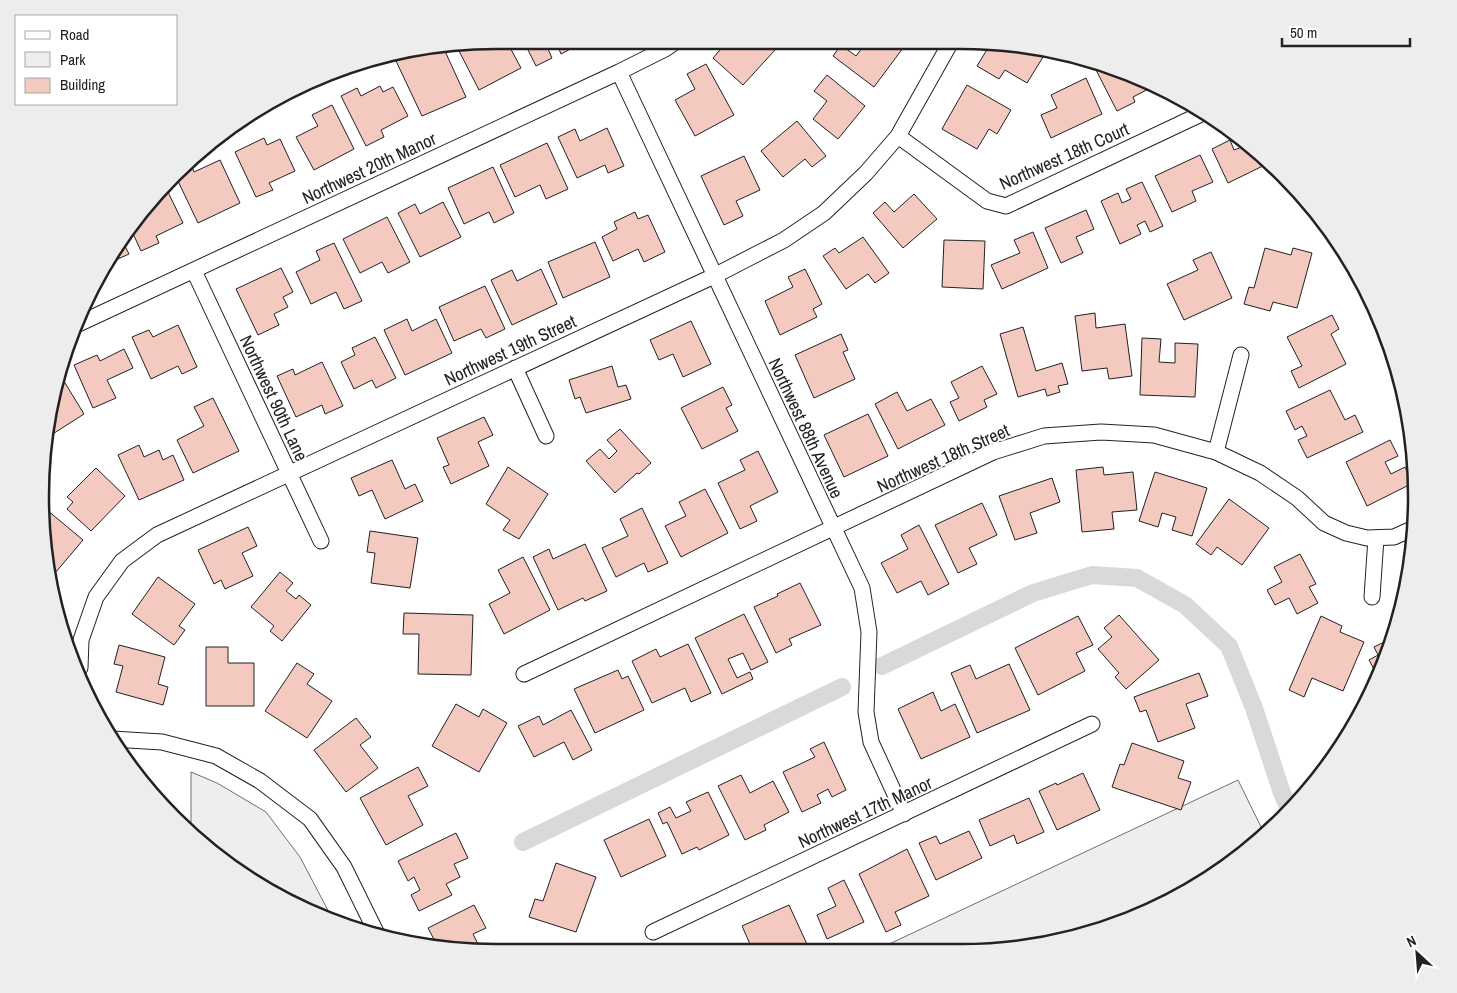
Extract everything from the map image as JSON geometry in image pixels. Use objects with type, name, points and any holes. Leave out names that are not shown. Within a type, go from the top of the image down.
[{"type":"street","name":"Northwest 20th Manor","points":[[85,321],[665,49]]},
{"type":"street","name":"Northwest 19th Street","points":[[80,660],[81,640],[96,597],[122,562],[157,535],[714,276],[784,240],[824,213],[866,173],[898,136],[947,49]]},
{"type":"street","name":"Northwest 88th Avenue","points":[[619,72],[862,588],[869,632],[866,712],[871,742],[904,814]]},
{"type":"street","name":"Northwest 18th Court","points":[[898,136],[987,201],[1006,206],[1196,116]]},
{"type":"street","name":"Northwest 90th Lane","points":[[194,271],[321,541]]},
{"type":"street","points":[[1216,452],[1241,355]]},
{"type":"street","points":[[515,368],[546,436]]},
{"type":"street","name":"Northwest 18th Street","points":[[524,674],[993,452],[1044,436],[1101,432],[1154,435],[1216,452],[1260,473],[1297,498],[1324,523],[1346,533],[1376,538],[1394,537],[1406,531]]},
{"type":"street","points":[[1372,597],[1376,538]]},
{"type":"street","name":"Northwest 17th Manor","points":[[653,932],[1092,724]]},
{"type":"street","points":[[121,740],[162,742],[216,756],[260,781],[310,819],[344,867],[373,927]]},
{"type":"green space","points":[[191,772],[217,783],[266,812],[300,857],[328,911],[298,898],[248,869],[224,852],[191,823]]},
{"type":"green space","points":[[1238,780],[1261,828],[1209,869],[1159,898],[1132,910],[1076,929],[1048,936],[990,943],[889,944]]},
{"type":"building","points":[[511,49],[521,68],[479,90],[459,51]]},
{"type":"building","points":[[528,49],[548,49],[552,58],[536,66]]},
{"type":"building","points":[[559,49],[570,49],[561,54]]},
{"type":"building","points":[[721,49],[775,50],[743,85],[713,58]]},
{"type":"building","points":[[838,49],[846,49],[856,56],[861,49],[902,49],[874,87],[833,56]]},
{"type":"building","points":[[987,50],[1043,57],[1027,83],[1005,70],[999,79],[977,66]]},
{"type":"building","points":[[445,52],[466,97],[422,116],[396,61],[409,57]]},
{"type":"building","points":[[706,64],[734,115],[695,136],[675,100],[695,89],[687,74]]},
{"type":"building","points":[[1096,71],[1147,90],[1133,97],[1135,102],[1117,111]]},
{"type":"building","points":[[827,75],[865,106],[838,139],[813,119],[827,101],[814,91]]},
{"type":"building","points":[[1086,78],[1102,114],[1051,138],[1041,115],[1057,108],[1051,95]]},
{"type":"building","points":[[967,85],[1011,110],[997,134],[989,129],[977,149],[942,129]]},
{"type":"building","points":[[380,86],[383,92],[393,87],[408,116],[381,130],[384,137],[366,146],[341,96],[357,88],[361,96]]},
{"type":"building","points":[[332,105],[354,149],[314,170],[296,137],[318,126],[312,115]]},
{"type":"building","points":[[797,121],[826,156],[812,167],[805,159],[783,177],[761,151]]},
{"type":"building","points":[[607,128],[624,166],[608,173],[605,165],[577,178],[558,137],[575,129],[580,141]]},
{"type":"building","points":[[264,138],[267,145],[280,139],[295,171],[269,183],[273,190],[256,197],[235,152]]},
{"type":"building","points":[[1230,140],[1234,150],[1241,147],[1262,166],[1228,183],[1212,149]]},
{"type":"building","points":[[547,143],[568,189],[546,199],[540,185],[515,197],[500,165]]},
{"type":"building","points":[[1200,155],[1213,182],[1192,191],[1196,201],[1172,212],[1155,176]]},
{"type":"building","points":[[744,156],[760,190],[736,201],[743,216],[724,225],[701,176]]},
{"type":"building","points":[[220,160],[240,203],[198,223],[178,182],[192,168],[194,172]]},
{"type":"building","points":[[493,167],[514,213],[494,223],[489,212],[464,224],[448,188]]},
{"type":"building","points":[[1142,182],[1163,226],[1150,232],[1145,221],[1137,225],[1141,234],[1120,244],[1101,201],[1118,193],[1122,203],[1131,199],[1126,189]]},
{"type":"building","points":[[168,192],[183,223],[156,236],[159,243],[141,251],[133,235]]},
{"type":"building","points":[[914,194],[937,219],[903,248],[873,213],[885,202],[894,212]]},
{"type":"building","points":[[443,202],[461,237],[420,257],[398,213],[415,204],[420,214]]},
{"type":"building","points":[[1086,210],[1094,229],[1076,237],[1083,253],[1061,263],[1045,228]]},
{"type":"building","points":[[635,212],[638,219],[648,215],[665,252],[644,262],[638,249],[613,261],[602,237],[617,229],[614,222]]},
{"type":"building","points":[[387,217],[410,262],[388,273],[382,262],[360,273],[343,239]]},
{"type":"building","points":[[1033,232],[1048,268],[1002,289],[991,265],[1020,253],[1014,240]]},
{"type":"building","points":[[863,237],[889,273],[875,283],[868,274],[846,289],[823,256],[835,248],[839,253]]},
{"type":"building","points":[[944,240],[985,241],[983,289],[942,287]]},
{"type":"building","points":[[595,242],[610,277],[563,298],[548,262]]},
{"type":"building","points":[[334,243],[362,301],[344,309],[336,292],[311,304],[296,272],[320,260],[316,251]]},
{"type":"building","points":[[125,246],[129,254],[117,259]]},
{"type":"building","points":[[1265,248],[1291,255],[1293,248],[1312,253],[1297,308],[1273,302],[1270,311],[1244,304],[1249,287],[1254,288]]},
{"type":"building","points":[[1211,252],[1232,298],[1184,320],[1167,284],[1198,270],[1193,260]]},
{"type":"building","points":[[281,268],[293,292],[283,297],[288,307],[274,314],[279,325],[258,335],[236,289]]},
{"type":"building","points":[[541,269],[557,304],[512,325],[491,280],[512,270],[517,281]]},
{"type":"building","points":[[805,269],[822,304],[813,309],[817,317],[780,335],[765,301],[793,287],[788,277]]},
{"type":"building","points":[[485,286],[505,329],[486,338],[481,329],[454,341],[439,307]]},
{"type":"building","points":[[1095,313],[1096,328],[1125,324],[1132,376],[1109,379],[1107,368],[1082,371],[1075,316]]},
{"type":"building","points":[[1332,315],[1339,329],[1331,334],[1346,364],[1299,388],[1291,371],[1302,366],[1287,337]]},
{"type":"building","points":[[407,319],[412,331],[436,319],[452,353],[405,375],[384,330]]},
{"type":"building","points":[[691,321],[711,364],[683,377],[673,354],[659,360],[650,340]]},
{"type":"building","points":[[178,325],[197,367],[182,374],[178,366],[151,379],[132,337],[149,330],[153,337]]},
{"type":"building","points":[[1023,327],[1036,371],[1062,363],[1068,384],[1058,386],[1060,392],[1047,396],[1045,389],[1018,397],[1000,334]]},
{"type":"building","points":[[841,334],[848,350],[843,352],[855,379],[814,398],[795,355]]},
{"type":"building","points":[[375,337],[396,378],[376,388],[372,380],[354,389],[341,362],[355,355],[352,348]]},
{"type":"building","points":[[1142,338],[1161,339],[1159,362],[1175,363],[1175,343],[1198,344],[1195,397],[1140,395]]},
{"type":"building","points":[[124,349],[133,368],[107,380],[116,398],[93,408],[74,365],[97,355],[100,361]]},
{"type":"building","points":[[322,362],[343,406],[325,414],[322,405],[296,417],[277,376],[293,369],[295,375]]},
{"type":"building","points":[[612,366],[618,387],[626,385],[631,399],[586,413],[580,397],[575,399],[569,380]]},
{"type":"building","points":[[982,366],[997,394],[984,400],[987,407],[959,421],[950,402],[959,398],[951,382]]},
{"type":"building","points":[[64,381],[84,414],[54,433]]},
{"type":"building","points":[[723,387],[732,405],[726,408],[738,431],[702,449],[681,408]]},
{"type":"building","points":[[1330,390],[1345,420],[1355,415],[1363,432],[1307,458],[1298,440],[1307,436],[1302,426],[1295,430],[1286,411]]},
{"type":"building","points":[[897,392],[907,411],[931,399],[945,425],[898,449],[875,404]]},
{"type":"building","points":[[213,398],[239,451],[193,473],[177,440],[204,426],[194,407]]},
{"type":"building","points":[[868,414],[888,456],[844,477],[824,435]]},
{"type":"building","points":[[484,417],[493,435],[478,442],[489,466],[451,484],[443,467],[449,465],[437,438]]},
{"type":"building","points":[[620,429],[651,463],[615,493],[586,461],[600,449],[609,459],[617,451],[607,440]]},
{"type":"building","points":[[1390,440],[1398,456],[1385,462],[1391,474],[1405,467],[1407,471],[1408,486],[1367,506],[1346,462]]},
{"type":"building","points":[[139,445],[144,457],[159,450],[163,460],[173,455],[184,480],[139,500],[118,455]]},
{"type":"building","points":[[758,451],[778,492],[750,506],[757,521],[740,529],[718,483],[745,470],[740,460]]},
{"type":"building","points":[[392,460],[405,489],[415,484],[423,501],[385,519],[372,490],[359,496],[351,478]]},
{"type":"building","points":[[508,467],[548,494],[519,539],[503,530],[510,520],[486,504]]},
{"type":"building","points":[[1103,467],[1104,475],[1133,472],[1137,510],[1112,512],[1114,529],[1082,532],[1076,470]]},
{"type":"building","points":[[96,468],[125,496],[91,531],[67,509],[73,502],[67,497]]},
{"type":"building","points":[[1155,472],[1207,488],[1192,536],[1172,530],[1176,517],[1162,513],[1158,527],[1139,521]]},
{"type":"building","points":[[1052,478],[1060,502],[1030,513],[1037,533],[1015,540],[999,496]]},
{"type":"building","points":[[705,489],[728,533],[681,557],[665,526],[686,516],[679,502]]},
{"type":"building","points":[[1229,499],[1269,528],[1242,565],[1217,547],[1211,555],[1196,544]]},
{"type":"building","points":[[982,503],[997,535],[969,548],[977,564],[958,573],[935,525]]},
{"type":"building","points":[[642,508],[668,563],[648,572],[644,563],[616,577],[602,548],[628,536],[620,519]]},
{"type":"building","points":[[50,512],[83,540],[55,573]]},
{"type":"building","points":[[919,525],[949,584],[928,595],[921,581],[897,593],[881,563],[908,549],[901,535]]},
{"type":"building","points":[[248,527],[257,546],[242,553],[253,576],[225,589],[221,580],[214,584],[198,550]]},
{"type":"building","points":[[370,531],[418,538],[410,588],[371,583],[375,553],[367,552]]},
{"type":"building","points":[[585,544],[607,591],[585,601],[583,598],[558,610],[533,557],[549,549],[553,559]]},
{"type":"building","points":[[1300,554],[1316,584],[1309,587],[1318,603],[1297,614],[1289,598],[1275,605],[1267,590],[1282,582],[1274,567]]},
{"type":"building","points":[[523,557],[550,610],[504,634],[489,604],[510,593],[498,570]]},
{"type":"building","points":[[280,572],[293,583],[286,591],[296,599],[299,595],[311,605],[282,641],[270,631],[274,626],[251,607]]},
{"type":"building","points":[[158,577],[195,604],[179,626],[185,630],[174,645],[132,614]]},
{"type":"building","points":[[800,583],[821,625],[789,639],[792,645],[776,653],[754,607]]},
{"type":"building","points":[[404,613],[473,615],[471,675],[418,674],[419,634],[403,634]]},
{"type":"building","points":[[744,614],[768,662],[751,670],[743,653],[728,659],[737,678],[750,672],[753,679],[722,694],[695,638]]},
{"type":"building","points":[[1119,615],[1159,660],[1126,689],[1115,677],[1119,673],[1098,649],[1112,637],[1104,628]]},
{"type":"building","points":[[1078,616],[1093,645],[1076,653],[1085,671],[1038,695],[1015,648]]},
{"type":"building","points":[[1321,616],[1342,626],[1340,632],[1364,642],[1343,691],[1312,678],[1304,697],[1289,690]]},
{"type":"building","points":[[1383,642],[1374,669],[1369,660],[1378,655],[1374,647]]},
{"type":"building","points":[[688,644],[711,693],[691,702],[685,688],[652,703],[632,661],[656,649],[660,657]]},
{"type":"building","points":[[119,645],[165,657],[158,684],[168,687],[163,705],[116,692],[123,666],[114,664]]},
{"type":"building","points":[[206,647],[228,647],[228,663],[254,663],[254,706],[206,706]]},
{"type":"building","points":[[297,663],[314,674],[307,684],[332,701],[307,738],[265,711]]},
{"type":"building","points":[[1009,664],[1030,710],[977,733],[951,673],[970,665],[976,679]]},
{"type":"building","points":[[618,670],[622,679],[628,676],[644,710],[595,733],[574,689]]},
{"type":"building","points":[[1199,673],[1208,696],[1186,704],[1195,728],[1158,742],[1146,710],[1140,712],[1134,697]]},
{"type":"building","points":[[933,692],[941,711],[955,704],[970,737],[921,759],[898,709]]},
{"type":"building","points":[[456,704],[479,717],[483,709],[507,723],[479,772],[432,746]]},
{"type":"building","points":[[571,710],[592,750],[573,760],[564,742],[534,757],[518,726],[539,716],[543,725]]},
{"type":"building","points":[[356,718],[371,737],[360,745],[378,768],[346,792],[314,750]]},
{"type":"building","points":[[824,742],[846,790],[832,797],[828,789],[817,795],[821,803],[802,812],[783,772],[815,757],[810,749]]},
{"type":"building","points":[[1132,743],[1184,761],[1178,778],[1191,782],[1181,810],[1112,787],[1120,764],[1124,765]]},
{"type":"building","points":[[418,767],[428,786],[408,796],[423,825],[386,845],[360,798]]},
{"type":"building","points":[[1083,773],[1100,810],[1057,830],[1039,791]]},
{"type":"building","points":[[741,775],[750,793],[773,781],[789,812],[764,825],[766,830],[745,840],[718,786]]},
{"type":"building","points":[[708,792],[729,835],[699,850],[697,847],[682,854],[667,822],[663,824],[658,813],[670,807],[676,818],[691,811],[686,802]]},
{"type":"building","points":[[1029,798],[1044,832],[1017,844],[1014,835],[990,846],[979,820]]},
{"type":"building","points":[[649,819],[666,856],[621,877],[604,840]]},
{"type":"building","points":[[969,831],[982,858],[936,880],[919,843],[936,836],[940,844]]},
{"type":"building","points":[[456,833],[468,858],[454,864],[460,877],[446,884],[452,895],[419,911],[411,895],[420,890],[414,877],[408,881],[398,861]]},
{"type":"building","points":[[907,849],[929,896],[895,912],[901,925],[886,932],[859,874]]},
{"type":"building","points":[[556,863],[596,877],[576,932],[529,917],[535,899],[543,901]]},
{"type":"building","points":[[844,880],[864,922],[827,939],[817,915],[836,906],[828,888]]},
{"type":"building","points":[[474,905],[486,928],[473,934],[478,943],[434,939],[428,928]]},
{"type":"building","points":[[789,905],[807,944],[750,944],[742,926]]},
{"type":"waterway","points":[[882,666],[1033,593],[1092,575],[1137,578],[1185,605],[1229,646],[1254,708],[1286,803]]},
{"type":"waterway","points":[[523,842],[842,687]]}]
